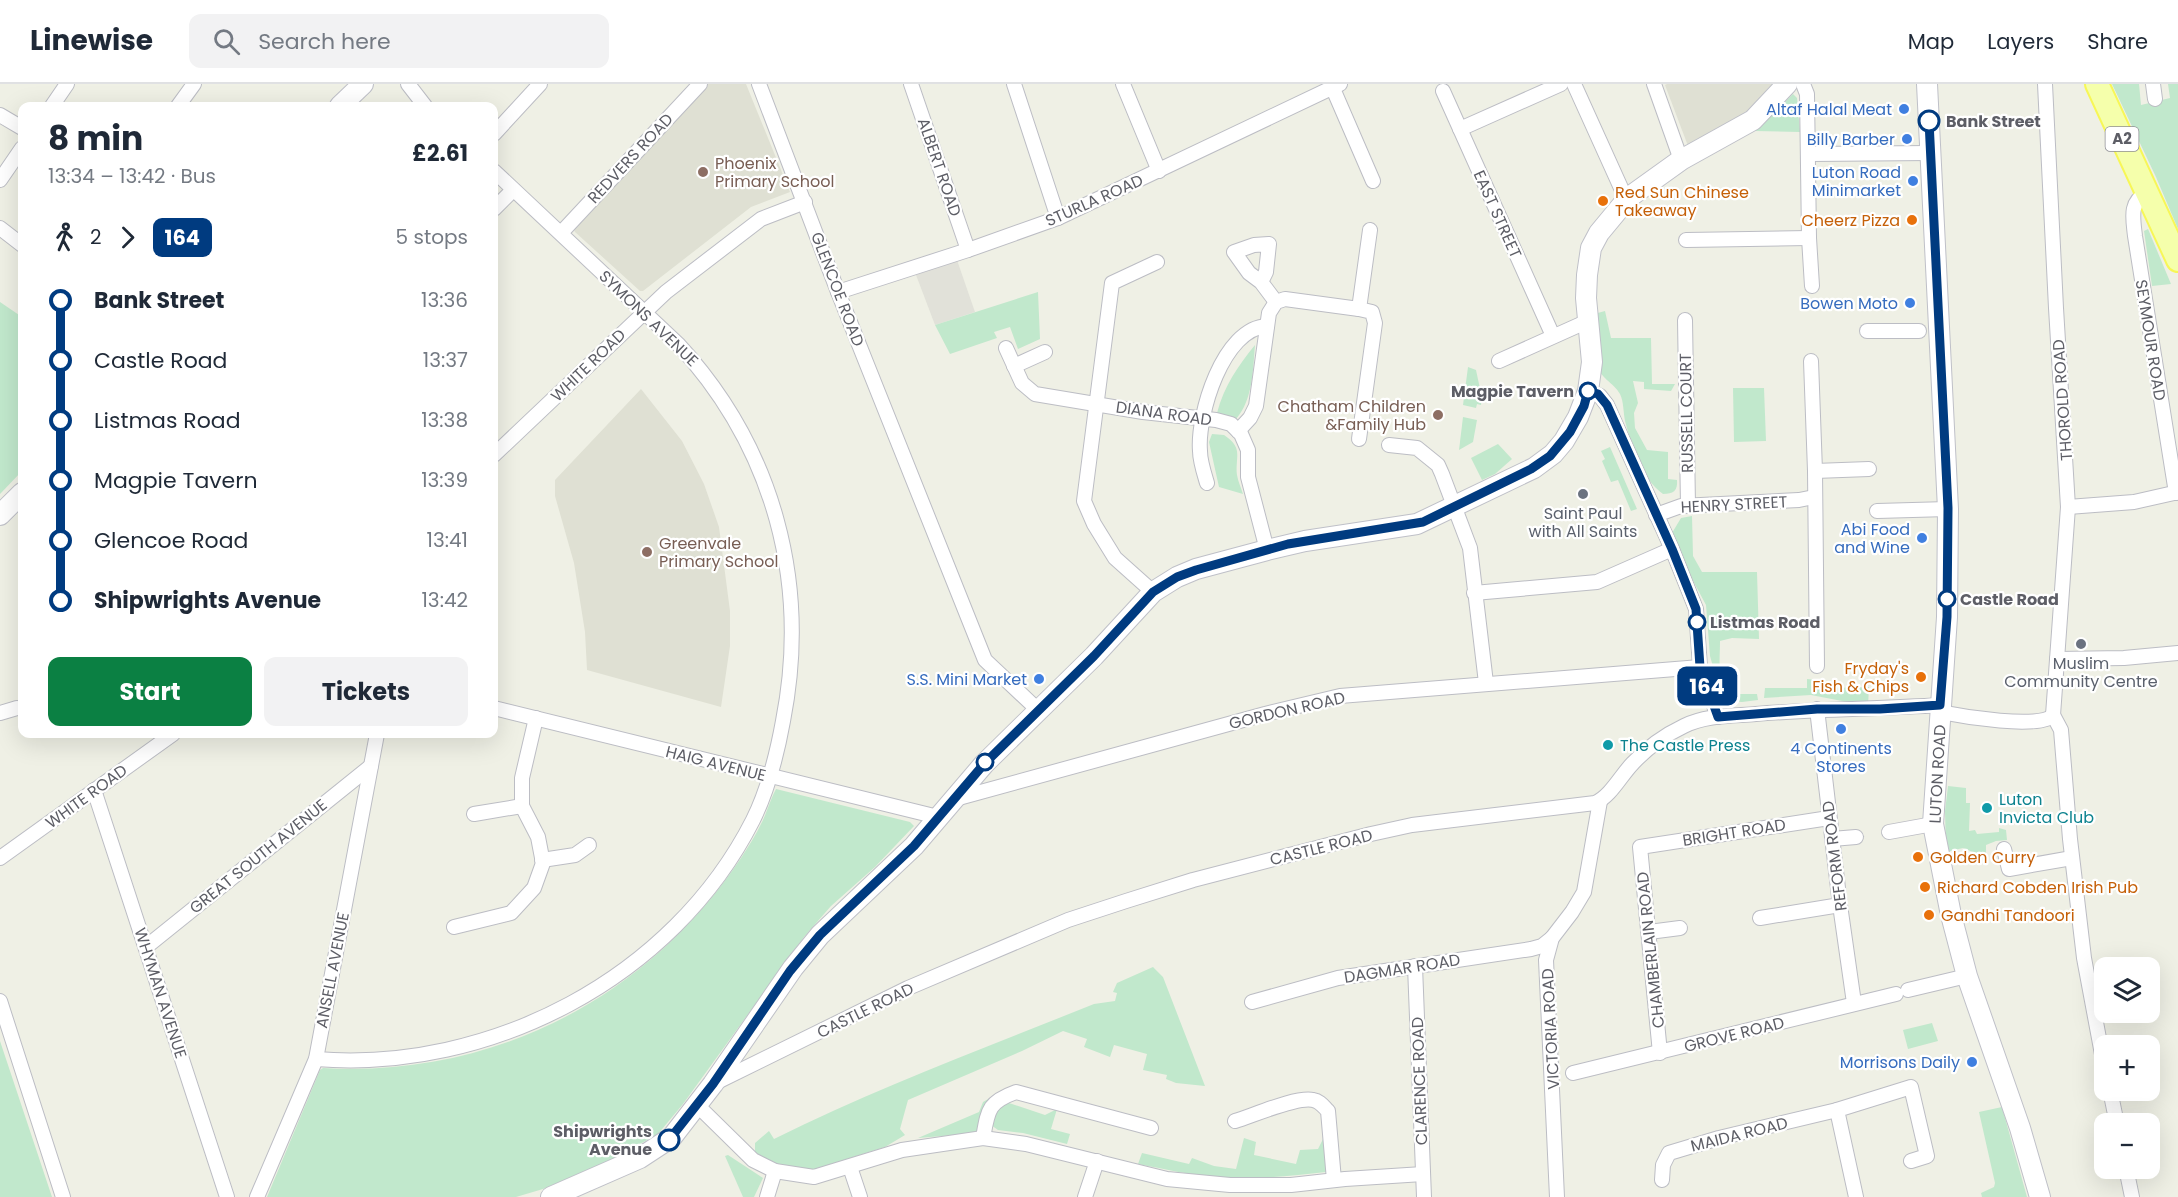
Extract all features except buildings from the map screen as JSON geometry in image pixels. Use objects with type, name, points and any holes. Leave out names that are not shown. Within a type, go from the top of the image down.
[{"type":"main road","name":"A2","points":[[2097,84],[2178,260]]},
{"type":"street","points":[[55,102],[67,84]]},
{"type":"street","points":[[181,102],[194,84]]},
{"type":"street","points":[[344,102],[363,84]]},
{"type":"street","points":[[408,84],[421,102]]},
{"type":"street","points":[[498,130],[540,84]]},
{"type":"street","name":"REDVERS ROAD","points":[[561,233],[700,84]]},
{"type":"street","name":"GLENCOE ROAD","points":[[759,84],[838,292],[985,660],[1038,710]]},
{"type":"street","name":"ALBERT ROAD","points":[[911,84],[968,250]]},
{"type":"street","points":[[1014,84],[1058,218]]},
{"type":"street","points":[[1123,84],[1158,171]]},
{"type":"street","points":[[1460,129],[1561,84]]},
{"type":"street","points":[[1574,84],[1626,199]]},
{"type":"street","points":[[1654,84],[1681,160]]},
{"type":"street","points":[[550,1197],[613,1171],[660,1147],[678,1131],[790,971],[816,940],[886,874],[984,764],[1094,656],[1153,592],[1177,577],[1196,570],[1267,550],[1305,541],[1417,524],[1534,468],[1554,454],[1578,417],[1588,391],[1592,367],[1587,275],[1592,246],[1606,222],[1626,199],[1681,160],[1753,120],[1787,84]]},
{"type":"street","points":[[1803,84],[1807,93],[1812,286]]},
{"type":"street","name":"LUTON ROAD","points":[[1927,84],[1948,508],[1947,617],[1933,824],[1951,915],[1967,976],[2020,1128],[2040,1197]]},
{"type":"street","name":"THOROLD ROAD","points":[[2045,84],[2068,507],[2054,715],[2061,730],[2072,858],[2084,958],[2098,1035]]},
{"type":"street","points":[[2153,84],[2156,99]]},
{"type":"street","points":[[1334,85],[1373,182]]},
{"type":"street","name":"STURLA ROAD","points":[[838,292],[1058,218],[1334,85]]},
{"type":"street","name":"EAST STREET","points":[[1443,91],[1552,336]]},
{"type":"street","points":[[0,115],[18,126]]},
{"type":"street","points":[[1808,154],[1931,153]]},
{"type":"street","points":[[0,180],[18,154]]},
{"type":"street","name":"SYMONS AVENUE","points":[[316,1059],[371,1059],[443,1051],[478,1042],[531,1023],[592,992],[615,977],[656,944],[700,899],[745,835],[761,801],[769,776],[788,698],[792,601],[784,548],[768,490],[740,429],[701,369],[644,312],[498,175]]},
{"type":"street","points":[[498,205],[513,190]]},
{"type":"street","name":"SEYMOUR ROAD","points":[[2147,193],[2140,197],[2134,206],[2135,236],[2177,493]]},
{"type":"street","name":"WHITE ROAD","points":[[498,445],[666,292],[756,222],[805,202]]},
{"type":"street","points":[[0,228],[18,242]]},
{"type":"street","points":[[1359,309],[1370,230]]},
{"type":"street","points":[[1686,240],[1809,238]]},
{"type":"street","points":[[1153,592],[1115,558],[1094,524],[1084,501],[1113,283],[1157,262]]},
{"type":"street","points":[[1261,282],[1276,302]]},
{"type":"street","points":[[1267,550],[1248,477],[1248,450],[1238,431],[1250,418],[1255,408],[1267,326],[1270,311],[1276,302],[1286,299],[1372,312],[1375,323],[1359,439]]},
{"type":"street","name":"RUSSELL COURT","points":[[1685,320],[1688,506]]},
{"type":"street","points":[[1499,361],[1588,321]]},
{"type":"street","points":[[1207,483],[1200,452],[1202,418],[1216,376],[1231,350],[1250,330],[1267,326]]},
{"type":"street","points":[[1867,331],[1919,331]]},
{"type":"street","name":"DIANA ROAD","points":[[1006,348],[1022,382],[1035,394],[1143,412],[1202,418],[1227,423],[1238,431]]},
{"type":"street","points":[[1014,366],[1045,352]]},
{"type":"street","points":[[1810,361],[1815,471],[1817,666]]},
{"type":"street","points":[[1588,391],[1598,394],[1607,405],[1672,549],[1696,609],[1700,667],[1718,717]]},
{"type":"street","points":[[1389,446],[1417,448],[1438,465],[1455,506],[1470,548],[1486,683]]},
{"type":"street","points":[[1815,471],[1869,469]]},
{"type":"street","points":[[2068,507],[2134,502],[2177,493]]},
{"type":"street","points":[[0,515],[18,497]]},
{"type":"street","name":"HENRY STREET","points":[[1656,515],[1674,508],[1688,506],[1799,500],[1814,497]]},
{"type":"street","points":[[1877,511],[1948,508]]},
{"type":"street","points":[[1474,593],[1597,582],[1672,549]]},
{"type":"street","points":[[2057,659],[2124,658],[2178,653]]},
{"type":"street","name":"GORDON ROAD","points":[[954,799],[1321,699],[1486,683],[1700,667]]},
{"type":"street","points":[[0,713],[17,708]]},
{"type":"street","name":"HAIG AVENUE","points":[[498,709],[930,815],[936,820]]},
{"type":"street","points":[[1600,801],[1634,762],[1662,739],[1686,725],[1718,717],[1817,709],[1940,709],[2029,722],[2049,719],[2054,715]]},
{"type":"street","name":"REFORM ROAD","points":[[1817,709],[1854,1003]]},
{"type":"street","points":[[454,927],[512,913],[534,888],[542,860],[538,837],[522,806],[522,778],[536,718]]},
{"type":"street","name":"WHITE ROAD","points":[[0,858],[167,738]]},
{"type":"street","name":"ANSELL AVENUE","points":[[257,1197],[316,1059],[376,738]]},
{"type":"street","name":"GREAT SOUTH AVENUE","points":[[146,947],[370,766]]},
{"type":"street","name":"WHYMAN AVENUE","points":[[94,790],[227,1197]]},
{"type":"street","name":"VICTORIA ROAD","points":[[1557,1197],[1546,960],[1552,939],[1584,892],[1600,801]]},
{"type":"street","name":"CASTLE ROAD","points":[[713,1084],[908,988],[1068,920],[1126,901],[1193,880],[1412,825],[1600,801]]},
{"type":"street","points":[[474,814],[522,806]]},
{"type":"street","name":"BRIGHT ROAD","points":[[1640,847],[1829,818]]},
{"type":"street","points":[[1889,832],[1933,824]]},
{"type":"street","points":[[1832,839],[1856,837]]},
{"type":"street","points":[[542,860],[575,855],[590,845]]},
{"type":"street","name":"CHAMBERLAIN ROAD","points":[[1640,847],[1660,1053]]},
{"type":"street","points":[[2004,849],[2009,869],[2072,858]]},
{"type":"street","points":[[1760,918],[1840,905]]},
{"type":"street","points":[[1649,932],[1680,928]]},
{"type":"street","name":"DAGMAR ROAD","points":[[1252,1002],[1338,978],[1531,949],[1542,946],[1552,939]]},
{"type":"street","name":"CLARENCE ROAD","points":[[1415,966],[1424,1197]]},
{"type":"street","name":"GROVE ROAD","points":[[1573,1073],[1967,976]]},
{"type":"street","points":[[0,1001],[63,1197]]},
{"type":"street","name":"MAIDA ROAD","points":[[1662,1180],[1662,1165],[1669,1153],[1719,1138],[1837,1110],[1911,1088],[1927,1156],[1911,1161]]},
{"type":"street","points":[[983,1138],[990,1109],[998,1098],[1016,1092],[1151,1128]]},
{"type":"street","points":[[1235,1121],[1291,1102],[1311,1099],[1321,1103],[1328,1111],[1334,1180]]},
{"type":"street","points":[[697,1105],[753,1160],[774,1171],[814,1177],[902,1150],[983,1138],[1026,1144],[1167,1179],[1229,1191],[1423,1174]]},
{"type":"street","points":[[1837,1110],[1856,1197]]},
{"type":"street","points":[[1085,1197],[1097,1161]]},
{"type":"street","points":[[850,1167],[860,1197]]},
{"type":"street","points":[[766,1197],[774,1171]]},
{"type":"street","points":[[2128,1179],[2132,1197]]},
{"type":"shaded area","name":"Phoenix Primary School","points":[[706,84],[746,84],[790,192],[751,207],[643,291],[640,291],[573,228]]},
{"type":"shaded area","points":[[1773,84],[1747,114],[1688,146],[1665,85]]},
{"type":"shaded area","points":[[957,260],[975,312],[935,325],[916,275]]},
{"type":"shaded area","name":"Greenvale Primary School","points":[[641,389],[682,441],[704,484],[719,527],[730,611],[730,646],[721,707],[587,670],[585,632],[574,563],[555,496],[555,480]]},
{"type":"green space","points":[[2112,84],[2139,84],[2141,105],[2170,98],[2168,84],[2178,84],[2178,229],[2156,177]]},
{"type":"green space","points":[[1793,94],[1797,98],[1800,132],[1755,131]]},
{"type":"green space","points":[[2148,229],[2171,284],[2152,286],[2144,231]]},
{"type":"green space","points":[[1038,292],[1040,339],[1018,349],[1010,327],[994,332],[997,338],[950,354],[935,325]]},
{"type":"green space","points":[[0,302],[18,314],[18,475],[0,494]]},
{"type":"green space","points":[[1605,311],[1611,338],[1651,338],[1652,384],[1675,384],[1671,391],[1644,389],[1644,382],[1633,381],[1638,403],[1634,413],[1635,428],[1647,450],[1668,452],[1668,479],[1677,480],[1676,489],[1670,493],[1663,494],[1643,470],[1634,451],[1620,394],[1598,369],[1595,353],[1594,314]]},
{"type":"green space","points":[[1255,345],[1253,374],[1249,394],[1242,411],[1236,419],[1217,413],[1232,377]]},
{"type":"green space","points":[[1468,367],[1476,370],[1482,398],[1481,405],[1477,404],[1476,408],[1463,405]]},
{"type":"green space","points":[[1733,388],[1764,388],[1766,441],[1734,442]]},
{"type":"green space","points":[[1463,417],[1477,420],[1473,442],[1459,450]]},
{"type":"green space","points":[[1212,434],[1224,435],[1234,444],[1237,453],[1237,475],[1243,494],[1219,487],[1209,442]]},
{"type":"green space","points":[[1498,444],[1512,459],[1495,474],[1482,480],[1471,458]]},
{"type":"green space","points":[[1610,447],[1637,509],[1631,511],[1618,480],[1611,482],[1602,461],[1605,459],[1601,451]]},
{"type":"green space","points":[[1692,516],[1693,556],[1702,572],[1757,572],[1759,639],[1732,638],[1720,641],[1720,674],[1727,692],[1757,694],[1758,700],[1729,701],[1721,695],[1710,656],[1706,605],[1672,533],[1681,518]]},
{"type":"green space","points":[[1807,679],[1827,681],[1829,688],[1869,687],[1868,706],[1811,695],[1764,698],[1765,688],[1807,688]]},
{"type":"green space","points":[[1948,786],[1966,788],[1966,803],[1970,803],[1969,831],[1975,830],[1977,834],[1999,832],[1999,828],[2006,830],[2007,840],[1986,845],[1986,853],[1980,855],[1963,848],[1946,852],[1945,811]]},
{"type":"green space","points":[[776,789],[910,822],[914,826],[875,867],[831,906],[804,937],[683,1104],[658,1134],[611,1160],[543,1189],[516,1197],[267,1197],[320,1070],[323,1068],[386,1068],[446,1059],[505,1043],[560,1020],[612,989],[660,952],[703,908],[752,841]]},
{"type":"green space","points":[[1153,967],[1163,977],[1205,1086],[1176,1083],[1166,1079],[1167,1075],[1143,1070],[1147,1054],[1114,1045],[1110,1057],[1084,1047],[1087,1039],[1063,1031],[908,1100],[900,1129],[905,1135],[885,1147],[812,1170],[784,1167],[755,1155],[755,1143],[769,1131],[774,1139],[933,1068],[1094,1004],[1115,1001],[1117,993],[1113,992],[1117,983]]},
{"type":"green space","points":[[1932,1023],[1938,1041],[1908,1049],[1903,1030]]},
{"type":"green space","points":[[0,1041],[52,1197],[0,1197]]},
{"type":"green space","points":[[990,1098],[992,1102],[977,1131],[967,1134],[918,1138],[979,1112],[983,1102]]},
{"type":"green space","points":[[1000,1100],[1045,1115],[1057,1109],[1051,1129],[1070,1134],[1067,1144],[1023,1133],[998,1130],[991,1125]]},
{"type":"green space","points":[[2002,1107],[2027,1197],[1982,1197],[1981,1193],[1994,1187],[1995,1183],[1979,1112]]},
{"type":"green space","points":[[1244,1138],[1256,1142],[1254,1155],[1296,1164],[1300,1150],[1318,1149],[1323,1139],[1326,1139],[1326,1172],[1231,1178],[1197,1175],[1138,1164],[1142,1153],[1189,1164],[1192,1158],[1214,1166],[1236,1169]]},
{"type":"green space","points":[[728,1155],[763,1178],[754,1197],[743,1197],[725,1156]]},
{"type":"bus line","name":"164","points":[[669,1140],[713,1084],[790,971],[820,935],[914,846],[984,764],[1094,656],[1153,592],[1177,577],[1196,570],[1288,544],[1410,526],[1423,522],[1539,465],[1560,447],[1570,432],[1584,406],[1588,391],[1598,394],[1607,405],[1672,549],[1696,609],[1700,667],[1718,717],[1817,709],[1880,709],[1940,705],[1947,617],[1948,508],[1929,121]]},
{"type":"place","name":"Altaf Halal Meat","points":[[1904,109]]},
{"type":"place","name":"Bank Street","points":[[1929,121]]},
{"type":"place","name":"Billy Barber","points":[[1907,139]]},
{"type":"place","name":"Phoenix Primary School","points":[[703,172]]},
{"type":"place","name":"Luton Road Minimarket","points":[[1913,181]]},
{"type":"place","name":"Red Sun Chinese Takeaway","points":[[1603,201]]},
{"type":"place","name":"Cheerz Pizza","points":[[1912,220]]},
{"type":"place","name":"Bowen Moto","points":[[1910,303]]},
{"type":"place","name":"Magpie Tavern","points":[[1588,391]]},
{"type":"place","name":"Chatham Children &Family Hub","points":[[1438,415]]},
{"type":"place","name":"Saint Paul with All Saints","points":[[1583,494]]},
{"type":"place","name":"Abi Food and Wine","points":[[1922,538]]},
{"type":"place","name":"Greenvale Primary School","points":[[647,552]]},
{"type":"place","name":"Castle Road","points":[[1947,599]]},
{"type":"place","name":"Listmas Road","points":[[1697,622]]},
{"type":"place","name":"Muslim Community Centre","points":[[2081,644]]},
{"type":"place","name":"Fryday's Fish & Chips","points":[[1921,677]]},
{"type":"place","name":"S.S. Mini Market","points":[[1039,679]]},
{"type":"place","name":"4 Continents Stores","points":[[1841,729]]},
{"type":"place","name":"The Castle Press","points":[[1608,745]]},
{"type":"place","name":"Luton Invicta Club","points":[[1987,808]]},
{"type":"place","name":"Golden Curry","points":[[1918,857]]},
{"type":"place","name":"Richard Cobden Irish Pub","points":[[1925,887]]},
{"type":"place","name":"Gandhi Tandoori","points":[[1929,915]]},
{"type":"place","name":"Morrisons Daily","points":[[1972,1062]]},
{"type":"place","name":"Shipwrights Avenue","points":[[669,1140]]}]
